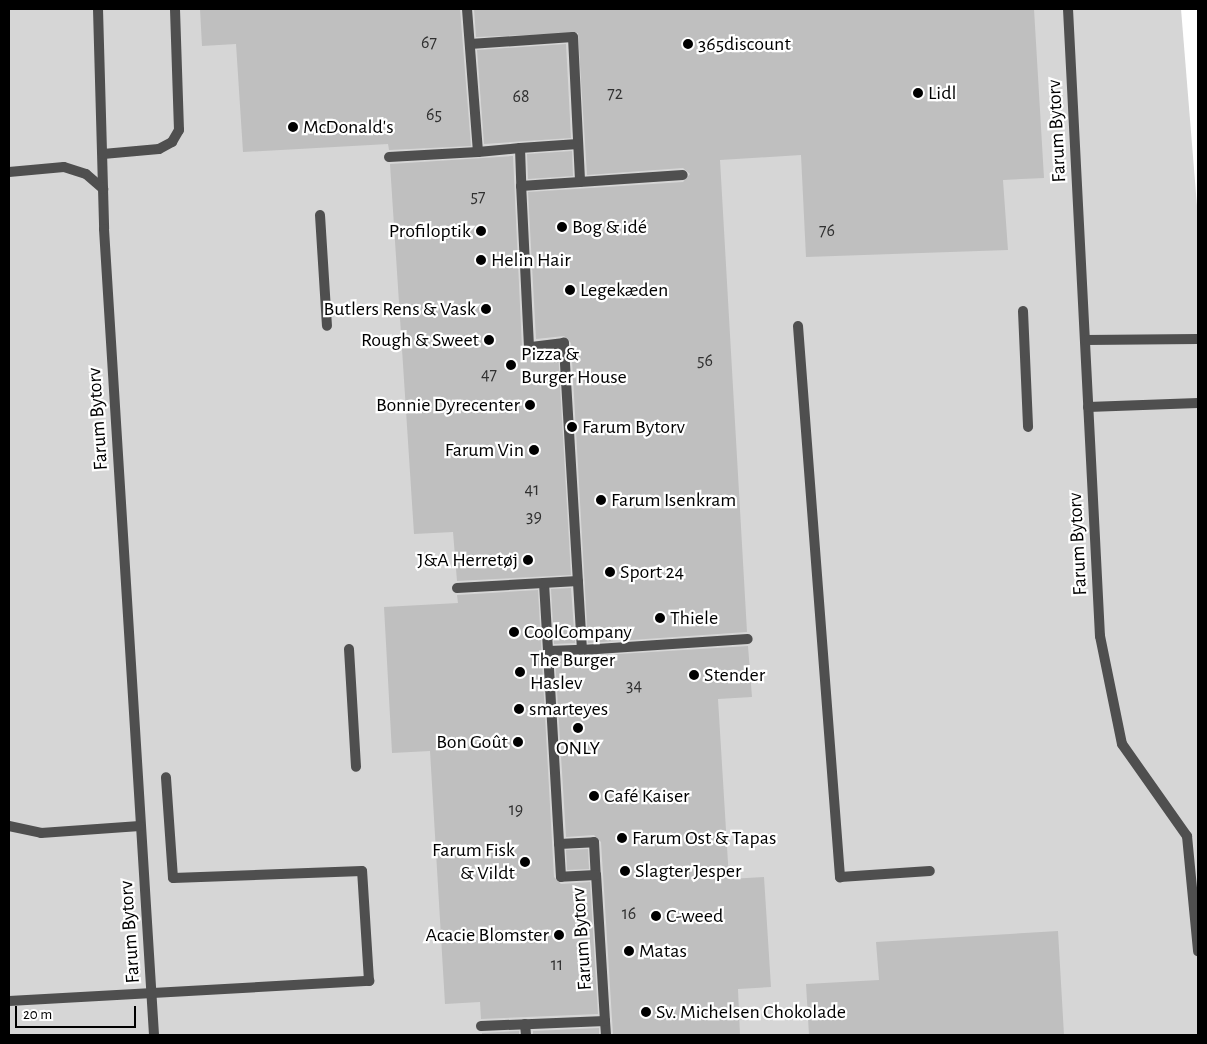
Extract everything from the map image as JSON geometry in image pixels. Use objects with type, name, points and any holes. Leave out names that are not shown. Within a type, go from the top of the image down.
[{"type":"street","name":"Farum Bytorv","points":[[98,9],[103,189],[154,1035]]},
{"type":"street","points":[[103,154],[159,149],[172,142],[179,130],[175,9]]},
{"type":"street","points":[[467,9],[478,152]]},
{"type":"street","name":"Farum Bytorv","points":[[1068,9],[1100,636],[1122,744],[1187,836],[1198,951]]},
{"type":"street","points":[[470,44],[573,37],[580,182]]},
{"type":"street","points":[[389,157],[578,144]]},
{"type":"street","points":[[520,148],[528,347],[564,344],[582,650]]},
{"type":"street","points":[[9,172],[64,167],[86,174],[103,189]]},
{"type":"street","points":[[521,186],[683,175]]},
{"type":"street","points":[[320,215],[328,326]]},
{"type":"street","points":[[1023,311],[1028,427]]},
{"type":"street","points":[[798,326],[840,877],[930,871]]},
{"type":"street","points":[[1085,340],[1198,339]]},
{"type":"street","points":[[1088,407],[1198,403]]},
{"type":"street","points":[[457,588],[578,581]]},
{"type":"street","name":"Farum Bytorv","points":[[544,583],[561,877],[596,875],[606,1035]]},
{"type":"street","points":[[548,651],[748,639]]},
{"type":"street","points":[[349,649],[356,767]]},
{"type":"street","points":[[9,1001],[368,981],[362,871],[173,878],[166,777]]},
{"type":"street","points":[[9,826],[41,833],[140,826]]},
{"type":"street","points":[[559,844],[594,842],[596,875]]},
{"type":"street","points":[[481,1026],[605,1021]]},
{"type":"street","points":[[525,1024],[526,1035]]},
{"type":"shaded area","points":[[9,9],[1181,9],[1198,218],[1198,1035],[9,1035]]},
{"type":"building","points":[[200,9],[460,9],[471,146],[389,150],[388,144],[243,152],[236,44],[202,46]]},
{"type":"building","points":[[474,9],[1034,9],[1044,178],[1003,180],[1008,250],[806,257],[801,155],[720,160],[747,632],[588,643],[571,343],[564,336],[536,339],[528,192],[683,182],[690,174],[683,168],[587,175],[578,33],[476,37]]},
{"type":"building","points":[[566,44],[571,138],[484,144],[477,50]]},
{"type":"building","points":[[572,151],[573,176],[528,179],[527,154]]},
{"type":"building","points":[[513,156],[522,348],[529,354],[558,351],[571,575],[457,581],[453,532],[414,534],[390,164]]},
{"type":"building","points":[[571,588],[575,643],[554,644],[551,589]]},
{"type":"building","points":[[538,590],[554,877],[561,884],[590,882],[598,1014],[481,1019],[480,1002],[445,1004],[430,751],[392,753],[384,607],[458,603],[457,595]]},
{"type":"building","points":[[748,646],[752,697],[718,699],[729,879],[764,877],[771,987],[738,989],[740,1035],[613,1035],[601,842],[594,835],[566,837],[555,658]]},
{"type":"building","points":[[588,849],[589,869],[567,870],[566,850]]},
{"type":"building","points":[[1058,931],[1064,1035],[809,1035],[806,984],[879,980],[876,942]]},
{"type":"building","points":[[599,1028],[599,1035],[533,1035],[533,1031]]},
{"type":"building","points":[[519,1031],[519,1035],[482,1035],[482,1033]]},
{"type":"place","name":"365discount","points":[[688,44]]},
{"type":"place","name":"Lidl","points":[[918,93]]},
{"type":"place","name":"McDonald's","points":[[293,127]]},
{"type":"place","name":"Bog & idé","points":[[562,227]]},
{"type":"place","name":"Profiloptik","points":[[481,231]]},
{"type":"place","name":"Helin Hair","points":[[481,260]]},
{"type":"place","name":"Legekæden","points":[[570,290]]},
{"type":"place","name":"Butlers Rens & Vask","points":[[486,309]]},
{"type":"place","name":"Rough & Sweet","points":[[489,340]]},
{"type":"place","name":"Pizza & Burger House","points":[[511,365]]},
{"type":"place","name":"Bonnie Dyrecenter","points":[[530,405]]},
{"type":"place","name":"Farum Bytorv","points":[[572,427]]},
{"type":"place","name":"Farum Vin","points":[[534,450]]},
{"type":"place","name":"Farum Isenkram","points":[[601,500]]},
{"type":"place","name":"J&A Herretøj","points":[[528,560]]},
{"type":"place","name":"Sport 24","points":[[610,572]]},
{"type":"place","name":"Thiele","points":[[660,618]]},
{"type":"place","name":"CoolCompany","points":[[514,632]]},
{"type":"place","name":"The Burger Haslev","points":[[520,672]]},
{"type":"place","name":"Stender","points":[[694,675]]},
{"type":"place","name":"smarteyes","points":[[519,709]]},
{"type":"place","name":"ONLY","points":[[578,728]]},
{"type":"place","name":"Bon Goût","points":[[518,742]]},
{"type":"place","name":"Café Kaiser","points":[[594,796]]},
{"type":"place","name":"Farum Ost & Tapas","points":[[622,838]]},
{"type":"place","name":"Farum Fisk & Vildt","points":[[525,862]]},
{"type":"place","name":"Slagter Jesper","points":[[625,871]]},
{"type":"place","name":"C-weed","points":[[656,916]]},
{"type":"place","name":"Acacie Blomster","points":[[559,935]]},
{"type":"place","name":"Matas","points":[[629,951]]},
{"type":"place","name":"Sv. Michelsen Chokolade","points":[[646,1012]]}]
